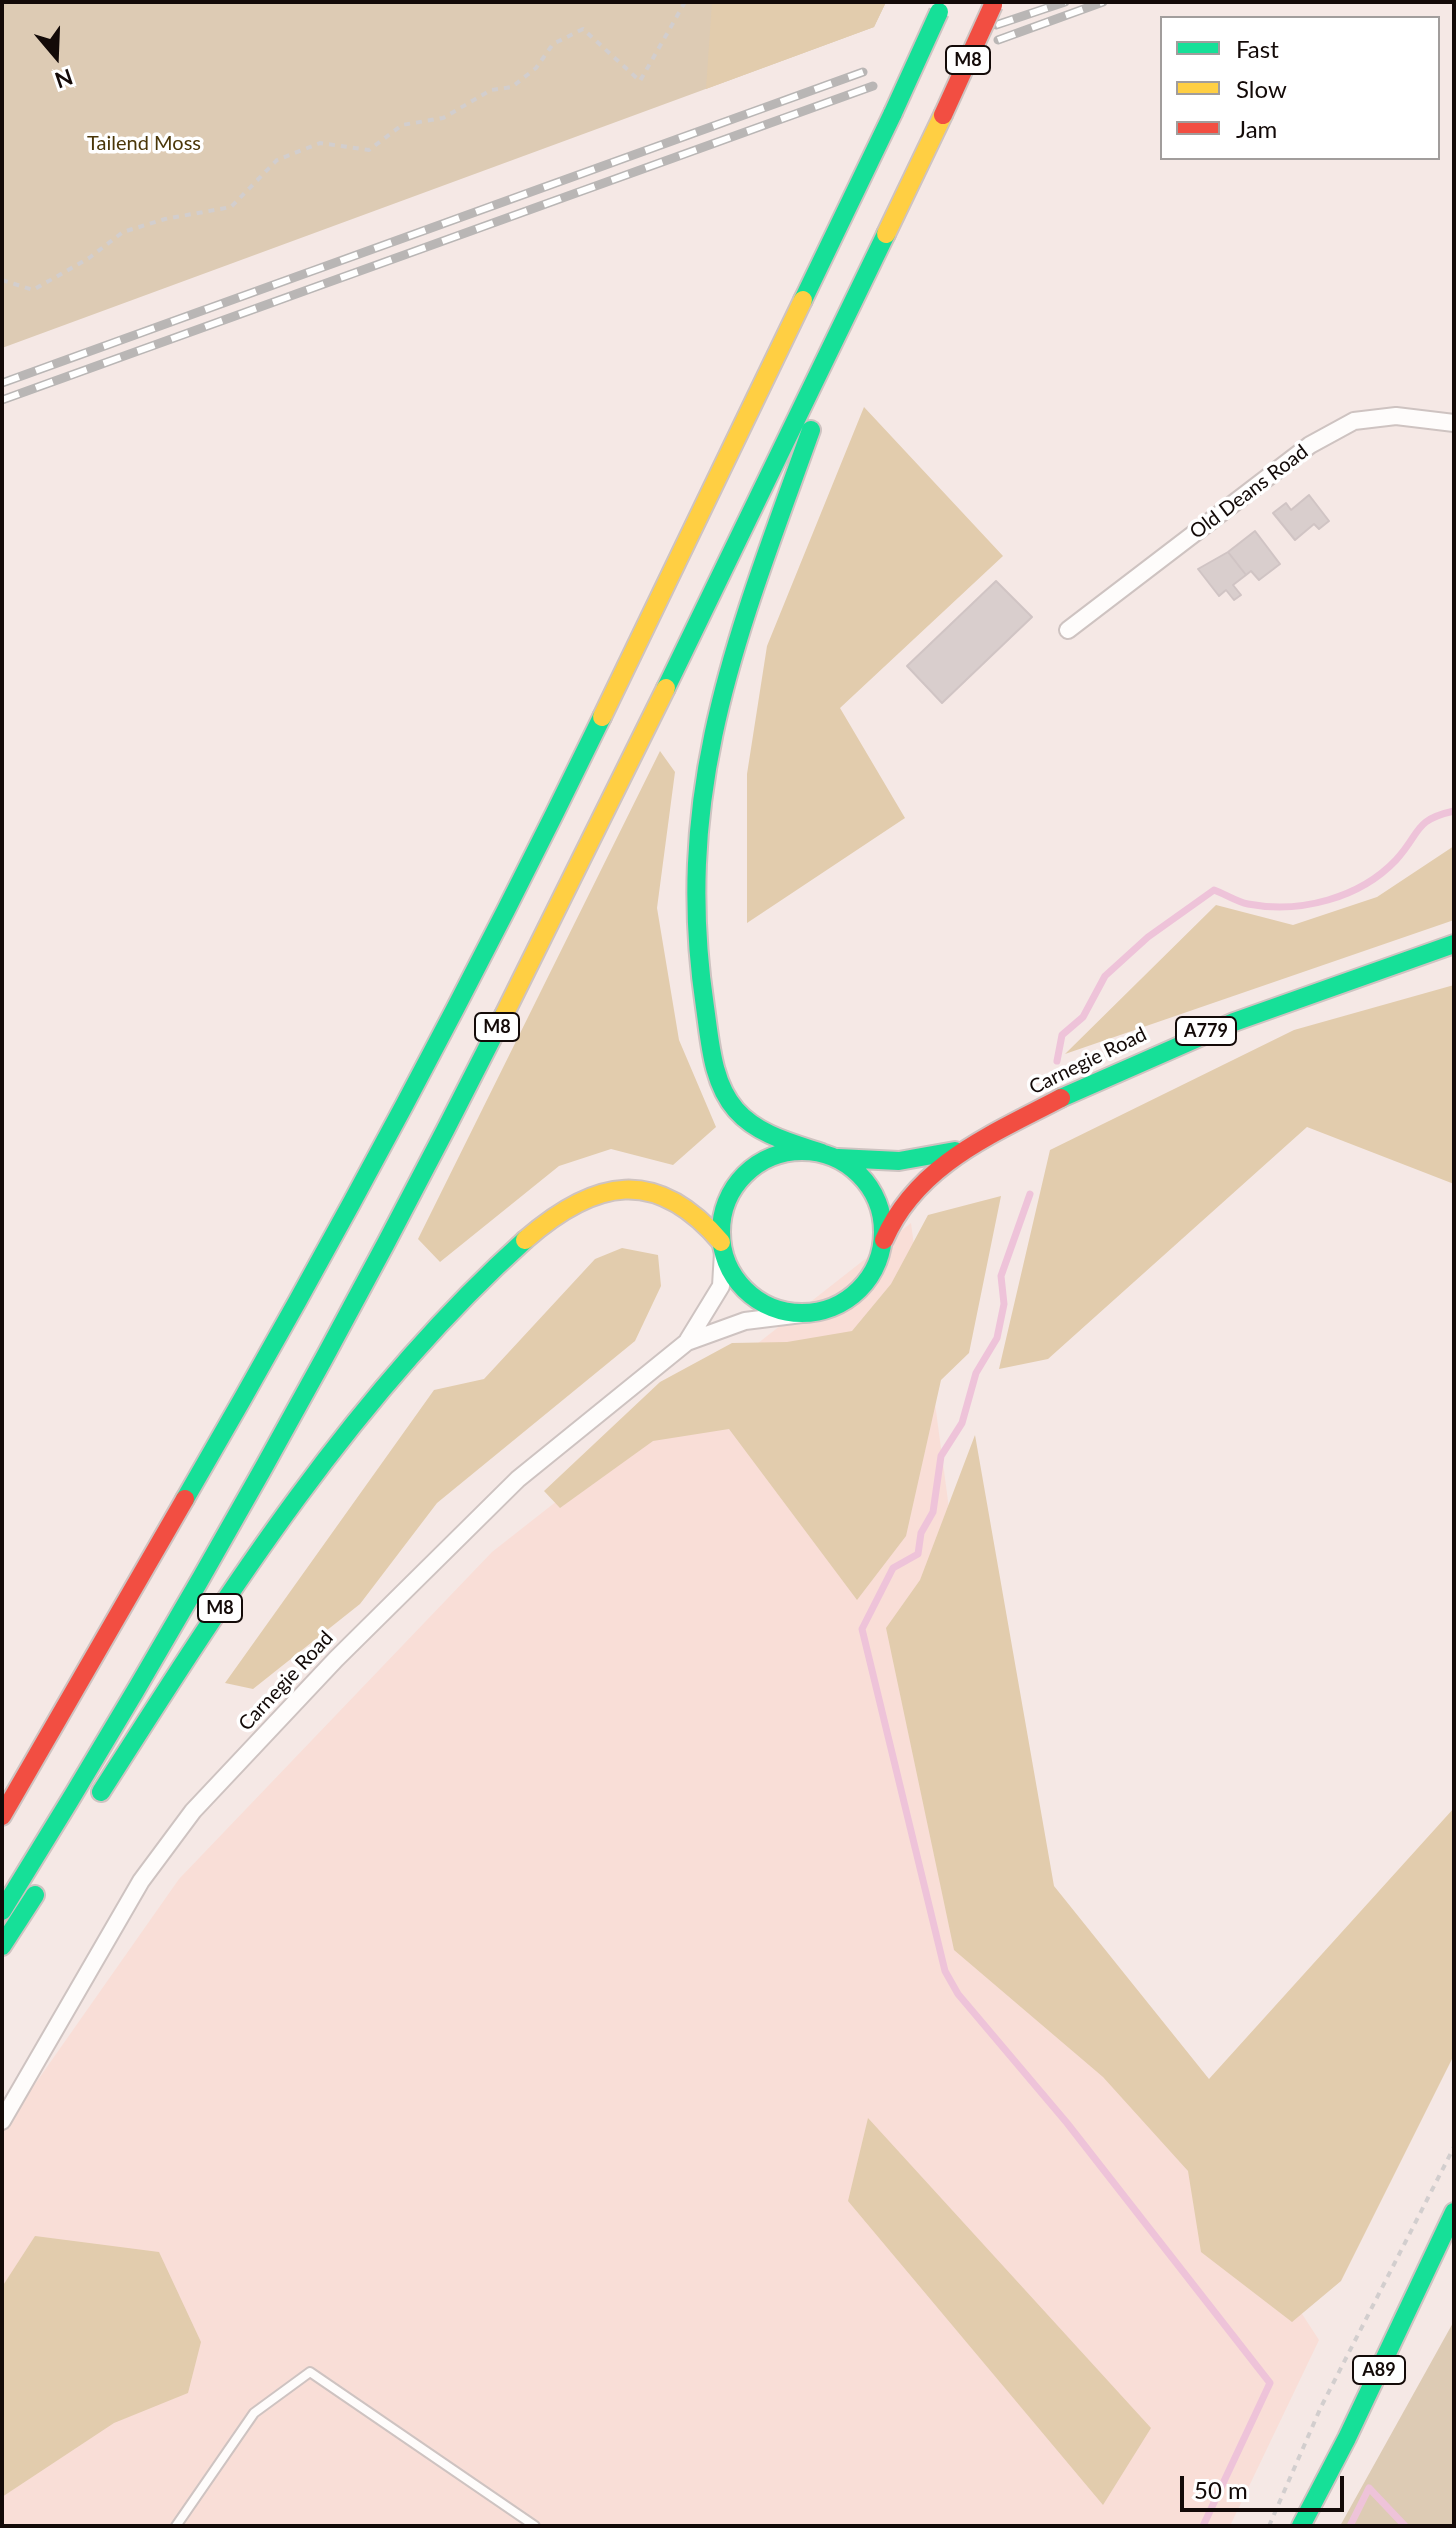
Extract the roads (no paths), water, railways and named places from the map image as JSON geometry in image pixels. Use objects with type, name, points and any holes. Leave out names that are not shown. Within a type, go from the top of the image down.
[{"type":"main road","name":"M8","points":[[2,1911],[72,1801],[318,1373],[540,944],[856,299],[994,4]]},
{"type":"main road","name":"M8","points":[[2,1816],[43,1752],[281,1334],[513,901],[942,7]]},
{"type":"main road","name":"M8","points":[[830,1155],[778,1139],[755,1127],[735,1110],[724,1091],[716,1069],[702,991],[695,876],[710,741],[732,659],[856,299]]},
{"type":"main road","name":"Carnegie Road","points":[[884,1240],[913,1191],[970,1146],[1156,1051],[1239,1018],[1454,944]]},
{"type":"main road","name":"Carnegie Road","points":[[830,1155],[919,1159],[970,1146]]},
{"type":"main road","name":"A779","points":[[830,1155],[796,1151],[770,1157],[748,1171],[731,1191],[722,1216],[722,1247],[732,1274],[747,1292],[765,1305],[787,1312],[810,1313],[837,1306],[860,1290],[876,1267],[884,1240]]},
{"type":"main road","points":[[830,1155],[868,1183],[878,1201],[884,1240]]},
{"type":"main road","name":"M8","points":[[94,1803],[295,1497],[430,1333],[526,1240],[583,1199],[620,1188],[659,1191],[677,1199],[700,1215],[722,1247]]},
{"type":"main road","points":[[2,1946],[44,1881]]},
{"type":"main road","name":"A89","points":[[1301,2526],[1347,2438],[1454,2212]]},
{"type":"street","name":"Old Deans Road","points":[[1068,630],[1310,445],[1354,421],[1396,416],[1454,423]]},
{"type":"street","name":"Carnegie Road","points":[[687,1342],[721,1286],[722,1247]]},
{"type":"street","name":"Carnegie Road","points":[[2,2121],[141,1881],[193,1811],[336,1659],[518,1479],[687,1342],[745,1321],[810,1313]]},
{"type":"lane","points":[[176,2526],[254,2413],[310,2372],[535,2526]]},
{"type":"waterway","points":[[1057,1061],[1062,1035],[1083,1017],[1105,976],[1148,937],[1214,890],[1244,903],[1268,907],[1328,900],[1365,884],[1381,873],[1404,851],[1424,823],[1454,811]]},
{"type":"waterway","points":[[1030,1194],[1001,1276],[1004,1304],[997,1338],[976,1373],[962,1423],[941,1456],[933,1512],[921,1533],[918,1554],[893,1568],[862,1629],[945,1971],[958,1994],[1067,2123],[1270,2383],[1203,2526]]},
{"type":"waterway","points":[[1350,2526],[1369,2488],[1405,2526]]},
{"type":"railway","points":[[996,25],[1065,2]]},
{"type":"railway","points":[[998,40],[1103,2]]},
{"type":"railway","points":[[2,383],[863,72]]},
{"type":"railway","points":[[2,400],[873,86]]},
{"type":"park label","name":"Tailend Moss","points":[[144,144]]}]
